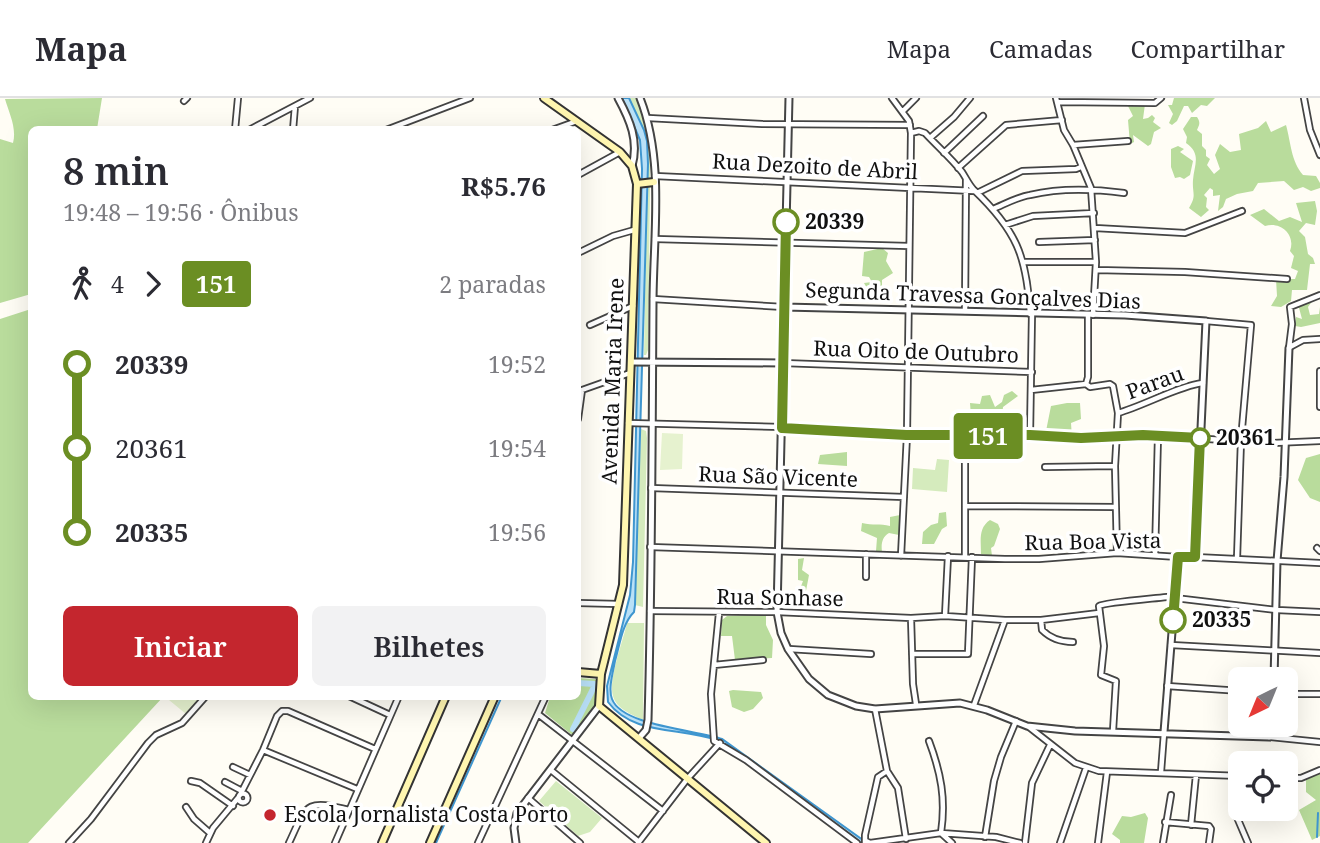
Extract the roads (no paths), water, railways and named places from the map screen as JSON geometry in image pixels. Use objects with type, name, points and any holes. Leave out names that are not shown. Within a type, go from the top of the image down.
[{"type":"main road","name":"Avenida Maria Irene","points":[[544,98],[620,152],[632,166],[638,183],[634,230],[633,362],[630,373],[626,548],[620,604],[601,674],[599,706]]},
{"type":"main road","points":[[638,183],[653,180]]},
{"type":"main road","points":[[581,672],[601,674]]},
{"type":"main road","points":[[382,843],[444,700]]},
{"type":"main road","points":[[430,843],[493,700]]},
{"type":"main road","points":[[599,706],[766,843]]},
{"type":"street","points":[[236,126],[239,98]]},
{"type":"street","points":[[256,126],[310,98]]},
{"type":"street","points":[[406,126],[470,98]]},
{"type":"street","points":[[618,98],[635,140],[632,166]]},
{"type":"street","points":[[639,738],[646,729],[648,720],[650,425],[655,239],[653,141],[640,98]]},
{"type":"street","points":[[789,98],[777,612],[788,649],[809,679],[828,695],[843,702],[875,709],[916,704],[974,705],[1027,726],[1050,745],[1086,768],[1107,772],[1228,776]]},
{"type":"street","points":[[892,98],[903,111],[911,129],[906,435],[901,556]]},
{"type":"street","points":[[903,111],[916,98]]},
{"type":"street","points":[[930,138],[954,117],[970,98]]},
{"type":"street","points":[[1116,553],[1115,466],[1118,413],[1112,385],[1090,387],[1086,384],[1096,270],[1094,214],[1091,191],[1073,145],[1068,139],[1057,100],[1150,103],[1158,102],[1161,98]]},
{"type":"street","points":[[1304,98],[1310,130],[1320,155]]},
{"type":"street","points":[[293,126],[295,105]]},
{"type":"street","points":[[944,153],[983,116]]},
{"type":"street","points":[[648,118],[922,131],[993,209],[1020,248],[1029,287],[1031,314],[1030,435]]},
{"type":"street","points":[[958,168],[1006,125],[1062,120]]},
{"type":"street","points":[[563,126],[577,121]]},
{"type":"street","points":[[1073,145],[1128,141]]},
{"type":"street","points":[[581,173],[620,152]]},
{"type":"street","points":[[976,192],[1022,171],[1080,167]]},
{"type":"street","points":[[965,311],[966,178]]},
{"type":"street","name":"Rua Dezoito de Abril","points":[[653,180],[787,181],[976,192]]},
{"type":"street","points":[[993,209],[1028,195],[1091,191],[1124,193]]},
{"type":"street","points":[[1095,228],[1185,233],[1242,211]]},
{"type":"street","points":[[1005,225],[1033,216],[1094,214]]},
{"type":"street","points":[[581,252],[613,236],[634,230]]},
{"type":"street","points":[[655,239],[909,246]]},
{"type":"street","points":[[1039,242],[1095,240]]},
{"type":"street","points":[[1023,262],[1096,262]]},
{"type":"street","points":[[1096,270],[1185,272],[1287,279]]},
{"type":"street","points":[[1275,667],[1278,561],[1292,324],[1290,307],[1320,295]]},
{"type":"street","name":"Segunda Travessa Gonçalves Dias","points":[[653,299],[785,307],[1090,315],[1251,325],[1241,440]]},
{"type":"street","points":[[590,325],[633,306]]},
{"type":"street","points":[[1195,557],[1206,321]]},
{"type":"street","points":[[1289,348],[1303,340],[1320,339]]},
{"type":"street","name":"Rua Oito de Outubro","points":[[633,362],[783,363],[1032,372]]},
{"type":"street","points":[[1320,372],[1320,407]]},
{"type":"street","points":[[581,397],[582,390],[630,373]]},
{"type":"street","name":"Parau","points":[[1118,413],[1149,404],[1193,384],[1203,383]]},
{"type":"street","name":"Rua Oito de Outubro","points":[[1031,390],[1086,384]]},
{"type":"street","points":[[630,423],[906,435],[1116,438],[1158,436],[1286,443],[1320,441]]},
{"type":"street","points":[[965,436],[965,557]]},
{"type":"street","points":[[1155,555],[1158,436]]},
{"type":"street","points":[[1237,559],[1241,440]]},
{"type":"street","points":[[1045,467],[1115,466]]},
{"type":"street","name":"Rua São Vicente","points":[[651,488],[904,497]]},
{"type":"street","points":[[965,506],[1115,507]]},
{"type":"street","name":"Rua Boa Vista","points":[[650,547],[1039,559],[1116,553],[1320,563]]},
{"type":"street","points":[[866,554],[866,577]]},
{"type":"street","points":[[945,616],[948,556]]},
{"type":"street","points":[[912,654],[968,654],[972,557]]},
{"type":"street","points":[[1161,772],[1178,557]]},
{"type":"street","points":[[1113,732],[1116,681],[1101,675],[1104,646],[1099,606],[1106,602],[1136,602],[1175,597],[1277,610],[1320,612]]},
{"type":"street","points":[[581,603],[620,604]]},
{"type":"street","name":"Rua Sonhase","points":[[649,611],[777,612],[911,618],[945,616],[1005,620],[1041,620],[1099,614]]},
{"type":"street","points":[[552,771],[639,843],[716,740],[711,694],[719,613]]},
{"type":"street","points":[[911,618],[916,704]]},
{"type":"street","points":[[974,705],[1005,620]]},
{"type":"street","points":[[1041,620],[1042,630],[1046,634],[1073,642]]},
{"type":"street","points":[[1170,645],[1320,653]]},
{"type":"street","points":[[788,649],[871,654]]},
{"type":"street","points":[[714,665],[763,660]]},
{"type":"street","points":[[1167,686],[1228,690]]},
{"type":"street","points":[[1298,694],[1320,694]]},
{"type":"street","points":[[69,843],[92,819],[148,743],[156,735],[182,723],[202,700]]},
{"type":"street","points":[[358,700],[390,715]]},
{"type":"street","points":[[335,843],[397,700]]},
{"type":"street","points":[[478,843],[544,700]]},
{"type":"street","points":[[516,843],[514,821],[517,813],[552,771],[599,706]]},
{"type":"street","points":[[875,709],[887,771],[898,788],[906,839]]},
{"type":"street","points":[[206,843],[210,833],[240,795],[282,710],[375,749]]},
{"type":"street","points":[[538,714],[663,811]]},
{"type":"street","points":[[985,837],[994,781],[1017,721]]},
{"type":"street","points":[[1027,726],[1075,732],[1228,735]]},
{"type":"street","points":[[1269,737],[1320,742]]},
{"type":"street","points":[[716,740],[760,767],[857,843]]},
{"type":"street","points":[[929,741],[939,766],[943,792],[941,833]]},
{"type":"street","points":[[887,771],[878,778],[865,835],[866,842],[941,833],[1023,843],[1032,782],[1050,745]]},
{"type":"street","points":[[263,750],[358,789]]},
{"type":"street","points":[[233,767],[250,775]]},
{"type":"street","points":[[1060,843],[1086,768]]},
{"type":"street","points":[[1298,778],[1320,770]]},
{"type":"street","points":[[1098,843],[1107,772]]},
{"type":"street","points":[[1191,825],[1196,775]]},
{"type":"street","points":[[191,781],[200,783],[233,806]]},
{"type":"street","points":[[225,782],[240,795]]},
{"type":"street","points":[[1163,843],[1171,795]]},
{"type":"street","points":[[528,798],[580,843]]},
{"type":"street","points":[[289,843],[306,809],[312,804],[349,810]]},
{"type":"street","points":[[186,807],[194,819],[210,833]]},
{"type":"street","points":[[1239,821],[1248,843]]},
{"type":"street","points":[[1165,822],[1209,826],[1209,843]]},
{"type":"street","points":[[941,833],[952,843]]},
{"type":"water","points":[[622,98],[629,98],[644,130],[648,164],[635,605],[634,612],[624,628],[615,661],[612,699],[619,708],[645,721],[722,739],[867,843],[859,843],[731,747],[702,736],[644,726],[618,713],[608,702],[607,686],[630,595],[633,562],[642,169],[640,140]]},
{"type":"waterway","points":[[581,683],[594,684]]},
{"type":"waterway","points":[[573,729],[595,685]]},
{"type":"waterway","points":[[436,843],[500,700]]},
{"type":"waterway","points":[[1317,837],[1318,813]]},
{"type":"place","name":"20339","points":[[786,222]]},
{"type":"place","name":"20361","points":[[1200,438]]},
{"type":"place","name":"20335","points":[[1173,620]]},
{"type":"place","name":"Escola Jornalista Costa Porto","points":[[270,815]]}]
